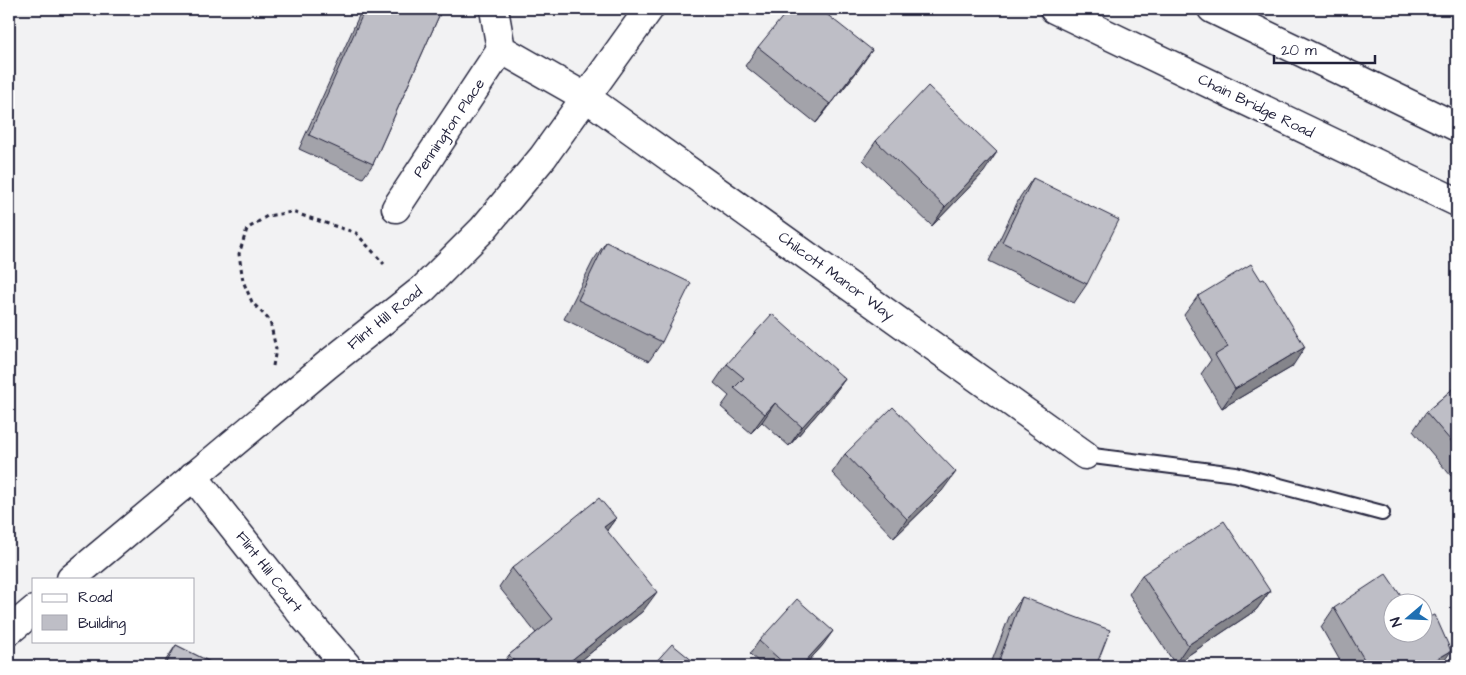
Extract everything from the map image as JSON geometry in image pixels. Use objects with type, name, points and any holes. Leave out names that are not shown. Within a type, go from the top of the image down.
[{"type":"street","points":[[494,9],[501,49],[587,98]]},
{"type":"street","name":"Flint Hill Road","points":[[72,578],[193,476],[423,289],[483,229],[543,157],[649,9]]},
{"type":"street","name":"Chain Bridge Road","points":[[1054,9],[1457,202]]},
{"type":"street","points":[[1212,9],[1457,127]]},
{"type":"street","name":"Pennington Place","points":[[396,208],[501,49]]},
{"type":"street","name":"Chilcott Manor Way","points":[[587,98],[1085,455]]},
{"type":"street","name":"Flint Hill Court","points":[[193,476],[306,618],[347,666]]},
{"type":"street","points":[[9,632],[32,612]]},
{"type":"lane","points":[[1085,455],[1235,474],[1382,513]]},
{"type":"path","points":[[273,366],[276,349],[270,321],[252,302],[243,281],[239,254],[247,229],[267,216],[292,212],[356,233],[384,264]]},
{"type":"building","points":[[365,9],[442,9],[373,164],[309,135]]},
{"type":"building","points":[[789,9],[820,9],[872,50],[830,104],[758,47]]},
{"type":"building","points":[[928,86],[997,152],[945,207],[876,141]]},
{"type":"building","points":[[1033,178],[1119,220],[1087,284],[1002,242]]},
{"type":"building","points":[[606,242],[691,283],[662,342],[578,300]]},
{"type":"building","points":[[1251,264],[1261,280],[1264,279],[1305,347],[1235,389],[1215,355],[1228,347],[1198,296]]},
{"type":"building","points":[[772,314],[845,379],[802,427],[775,403],[765,414],[734,388],[744,378],[727,364]]},
{"type":"building","points":[[1457,385],[1457,448],[1426,412]]},
{"type":"building","points":[[893,407],[956,472],[907,519],[845,454]]},
{"type":"building","points":[[599,498],[616,518],[604,527],[657,592],[564,666],[518,666],[509,655],[553,619],[512,568]]},
{"type":"building","points":[[1224,521],[1270,591],[1188,645],[1142,575]]},
{"type":"building","points":[[1386,574],[1398,592],[1384,592],[1384,642],[1434,642],[1435,615],[1451,651],[1425,666],[1368,666],[1334,608]]},
{"type":"building","points":[[1022,597],[1110,630],[1096,666],[1016,666],[999,660]]},
{"type":"building","points":[[797,599],[833,631],[801,666],[787,666],[759,641]]},
{"type":"building","points":[[672,644],[699,666],[652,666]]},
{"type":"building","points":[[176,645],[218,666],[165,666]]}]
